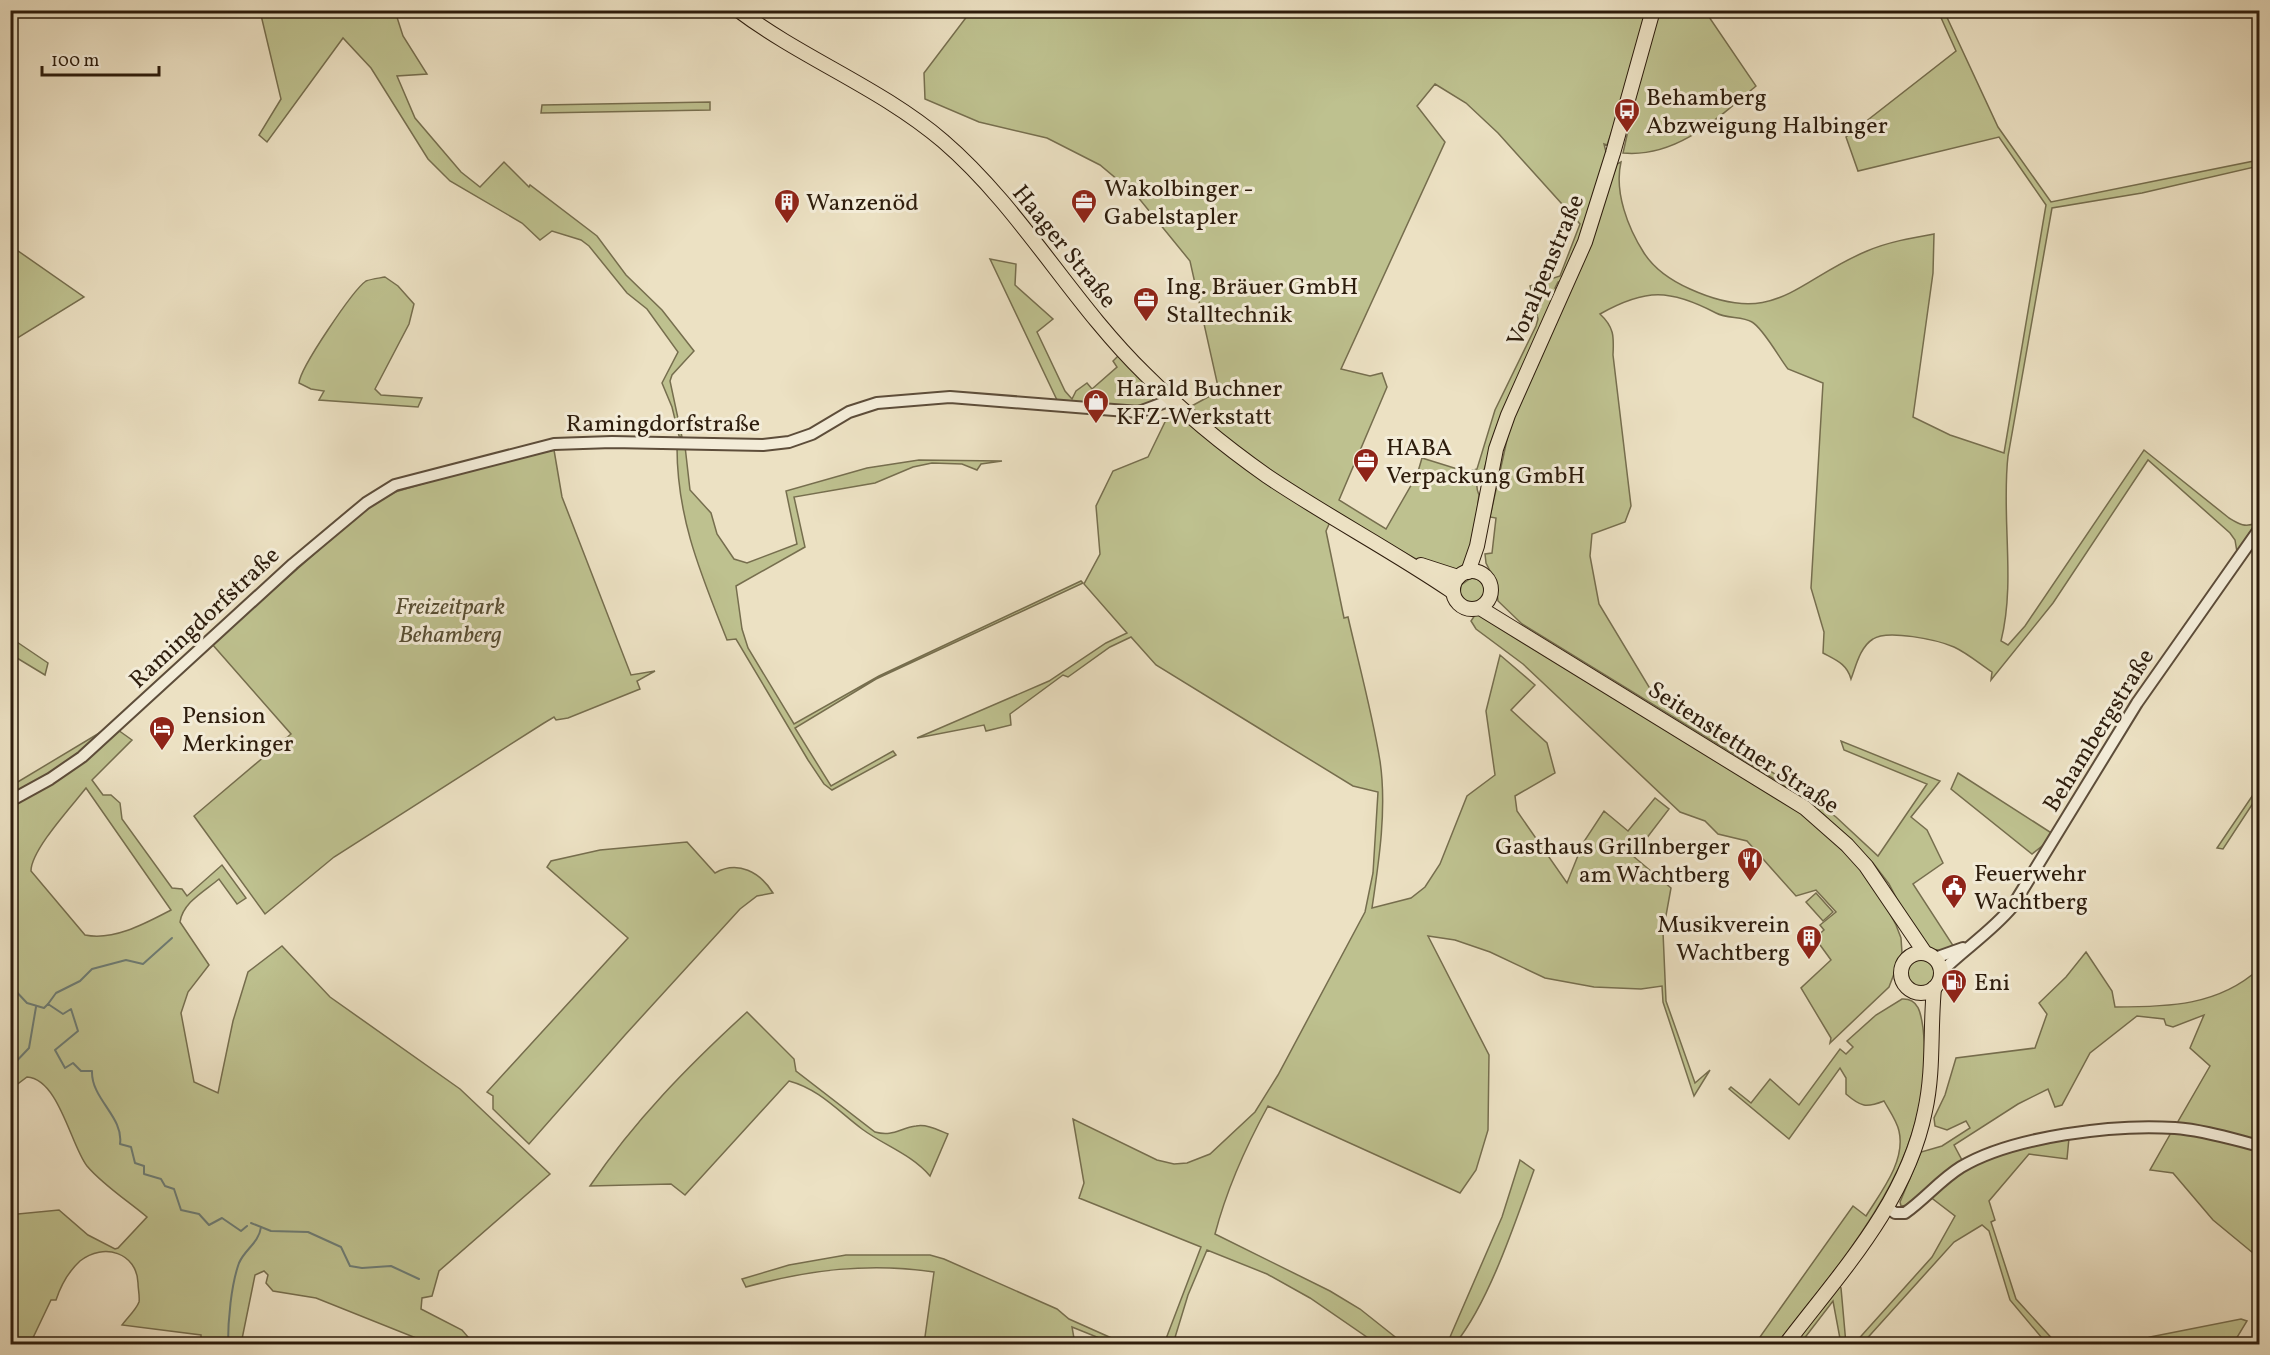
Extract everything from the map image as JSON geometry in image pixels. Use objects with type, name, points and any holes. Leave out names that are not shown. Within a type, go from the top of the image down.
[{"type":"main road","name":"Haager Straße","points":[[738,10],[791,47],[903,111],[957,154],[996,196],[1102,328],[1171,400],[1266,475],[1408,561],[1453,592]]},
{"type":"main road","name":"Voralpenstraße","points":[[1470,574],[1496,449],[1515,398],[1585,242],[1613,153],[1653,10]]},
{"type":"main road","name":"Haager Straße","points":[[1408,561],[1470,574]]},
{"type":"main road","points":[[1470,574],[1490,584],[1490,597],[1480,608],[1463,607],[1453,592],[1470,574]]},
{"type":"main road","name":"Seitenstettner Straße","points":[[1490,597],[1504,615],[1533,640]]},
{"type":"main road","name":"Seitenstettner Straße","points":[[1480,608],[1804,808],[1847,845],[1866,866],[1880,883],[1901,922],[1930,956]]},
{"type":"main road","name":"Seitenstettner Straße","points":[[1901,922],[1907,958]]},
{"type":"main road","points":[[1786,1344],[1887,1208],[1906,1173],[1925,1113],[1930,1077],[1934,988],[1941,972],[1930,956],[1907,958],[1903,964],[1902,978],[1909,989],[1919,993],[1934,988]]},
{"type":"main road","points":[[1919,993],[1931,1030]]},
{"type":"street","name":"Ramingdorfstraße","points":[[10,801],[82,758],[293,564],[366,503],[395,485],[554,444],[612,442],[764,445],[789,442],[812,434],[849,412],[877,403],[950,398],[1139,412],[1171,400]]},
{"type":"street","name":"Behambergstraße","points":[[1966,947],[1993,928],[2021,894],[2138,703],[2259,528]]},
{"type":"street","points":[[1930,956],[1966,947]]},
{"type":"street","points":[[1941,972],[1966,947]]},
{"type":"street","points":[[1887,1208],[1895,1213],[1905,1213],[1949,1176],[1982,1156],[2032,1141],[2072,1134],[2176,1128],[2259,1146]]},
{"type":"green space","points":[[260,11],[395,11],[403,36],[427,74],[397,76],[415,118],[461,172],[480,187],[504,162],[529,187],[530,185],[597,236],[626,275],[662,310],[694,351],[672,375],[670,381],[682,437],[679,436],[672,407],[662,383],[678,352],[647,309],[627,293],[589,246],[581,240],[552,231],[540,240],[522,223],[450,181],[428,159],[371,68],[343,38],[267,142],[259,135],[281,99]]},
{"type":"green space","points":[[971,11],[1705,11],[1756,86],[1696,133],[1661,149],[1643,153],[1623,153],[1630,122],[1619,111],[1607,145],[1604,144],[1607,156],[1583,233],[1563,280],[1558,282],[1555,288],[1557,290],[1496,430],[1484,470],[1478,479],[1479,495],[1474,538],[1467,559],[1462,566],[1456,571],[1433,567],[1334,513],[1326,531],[1344,618],[1348,617],[1380,761],[1382,816],[1372,908],[1411,898],[1425,887],[1440,864],[1467,796],[1495,775],[1486,711],[1500,655],[1535,685],[1511,710],[1547,743],[1555,773],[1515,796],[1517,811],[1567,883],[1583,843],[1604,811],[1628,831],[1655,798],[1669,809],[1633,856],[1671,888],[1663,932],[1666,1001],[1695,1083],[1710,1070],[1694,1096],[1663,1002],[1662,986],[1641,989],[1594,987],[1545,978],[1490,952],[1455,940],[1428,936],[1489,1055],[1488,1130],[1476,1170],[1460,1193],[1268,1106],[1237,1169],[1215,1234],[1330,1291],[1360,1309],[1404,1344],[1377,1344],[1310,1298],[1267,1274],[1207,1250],[1188,1295],[1173,1344],[1164,1344],[1201,1247],[1079,1198],[1084,1183],[1073,1119],[1157,1160],[1174,1164],[1187,1163],[1210,1154],[1255,1112],[1278,1075],[1365,912],[1373,873],[1378,792],[1353,786],[1156,665],[1131,637],[1110,647],[1068,677],[1063,675],[1010,714],[1011,725],[986,731],[984,725],[917,738],[1049,681],[1106,643],[1127,633],[1084,584],[1100,554],[1096,506],[1113,471],[1148,457],[1166,420],[1219,391],[1190,261],[1137,196],[1100,165],[1047,138],[979,122],[925,99],[924,73]],"holes":[[[1435,84],[1466,103],[1498,133],[1580,224],[1560,276],[1530,286],[1538,319],[1536,326],[1495,410],[1477,469],[1467,472],[1422,458],[1417,475],[1386,529],[1339,500],[1387,387],[1382,373],[1370,376],[1341,369],[1445,142],[1417,106]]]},
{"type":"green space","points":[[1938,11],[1944,11],[1998,127],[2051,202],[2259,160],[2259,166],[2142,193],[2052,208],[2008,456],[2006,502],[2008,572],[2001,641],[2008,645],[2025,626],[2144,450],[2229,518],[2242,525],[2256,523],[2237,552],[2235,540],[2230,533],[2148,460],[2053,603],[1991,680],[1992,672],[1954,647],[1937,641],[1901,635],[1880,636],[1869,642],[1859,657],[1851,679],[1844,666],[1823,653],[1824,632],[1811,588],[1823,383],[1788,369],[1766,337],[1752,322],[1720,315],[1685,299],[1658,295],[1631,300],[1600,314],[1611,328],[1613,337],[1613,355],[1631,506],[1625,522],[1592,534],[1590,556],[1599,604],[1658,702],[1796,787],[1836,817],[1878,856],[1927,784],[1844,750],[1841,741],[1940,781],[1911,817],[1927,830],[1943,863],[1913,884],[1954,947],[1942,951],[1927,948],[1912,928],[1889,884],[1873,863],[1823,814],[1776,780],[1522,624],[1498,601],[1496,583],[1486,563],[1485,554],[1492,553],[1496,518],[1490,517],[1510,426],[1585,256],[1617,164],[1621,162],[1619,185],[1624,209],[1644,253],[1653,265],[1670,279],[1719,300],[1744,304],[1765,302],[1784,296],[1867,251],[1891,243],[1934,234],[1933,273],[1913,417],[1950,435],[2004,453],[2046,205],[1999,137],[1858,171],[1846,137],[1956,51]]},
{"type":"green space","points":[[710,102],[710,110],[541,113],[542,105]]},
{"type":"green space","points":[[11,246],[84,297],[11,342]]},
{"type":"green space","points":[[990,259],[1016,264],[1015,285],[1053,319],[1037,332],[1065,391],[1072,399],[1076,391],[1087,383],[1092,389],[1117,367],[1113,361],[1119,355],[1153,390],[1153,400],[1135,406],[1122,406],[1057,400]]},
{"type":"green space","points":[[385,277],[398,286],[414,304],[409,324],[375,389],[381,395],[422,398],[418,407],[319,400],[324,391],[311,389],[299,383],[308,362],[359,287],[366,281]]},
{"type":"green space","points":[[685,446],[690,490],[711,513],[717,534],[734,559],[747,563],[797,544],[786,491],[867,468],[919,460],[1002,461],[981,464],[977,470],[962,464],[932,463],[913,467],[875,483],[794,497],[805,547],[736,586],[742,629],[748,648],[794,724],[879,676],[1081,581],[1083,583],[876,679],[795,728],[831,786],[893,751],[896,755],[832,790],[824,784],[808,760],[736,639],[727,640],[692,546],[686,522],[678,473],[677,447]]},
{"type":"green space","name":"Freizeitpark Behamberg","points":[[554,450],[562,497],[631,675],[655,671],[637,681],[640,689],[568,718],[556,720],[554,717],[544,723],[334,857],[265,914],[194,816],[291,734],[212,644],[370,506],[395,492],[486,465]]},
{"type":"green space","points":[[1471,578],[1480,581],[1485,588],[1485,595],[1476,603],[1464,601],[1460,594],[1461,585]]},
{"type":"green space","points":[[1480,614],[1806,816],[1856,863],[1881,897],[1896,925],[1901,938],[1902,953],[1889,987],[1830,1043],[1831,1038],[1801,988],[1831,960],[1815,938],[1824,930],[1820,925],[1836,912],[1816,890],[1796,896],[1747,841],[1718,834],[1705,821],[1680,812],[1523,664],[1476,629],[1471,621],[1475,615]]},
{"type":"green space","points":[[11,638],[48,663],[45,675],[17,658],[11,664]]},
{"type":"green space","points":[[111,726],[63,765],[11,797],[11,786]]},
{"type":"green space","points":[[118,730],[132,740],[92,780],[103,795],[111,795],[120,803],[122,819],[172,888],[182,889],[187,896],[222,865],[246,898],[237,904],[219,879],[190,903],[180,922],[209,965],[188,992],[181,1013],[194,1082],[218,1093],[233,1021],[248,972],[282,946],[330,997],[460,1089],[550,1174],[439,1271],[432,1296],[422,1298],[421,1309],[462,1330],[474,1344],[431,1344],[316,1298],[273,1291],[266,1283],[268,1275],[264,1271],[255,1275],[241,1344],[201,1344],[201,1335],[122,1325],[139,1302],[136,1273],[126,1258],[109,1252],[99,1252],[80,1261],[72,1270],[56,1300],[51,1300],[30,1344],[11,1344],[10,1203],[18,1214],[59,1210],[88,1235],[115,1249],[147,1217],[87,1166],[48,1089],[38,1081],[27,1077],[11,1089],[11,806]],"holes":[[[86,788],[171,910],[130,930],[107,935],[85,935],[31,871],[33,862],[45,840]]]},
{"type":"green space","points":[[1958,773],[2053,834],[2032,854],[1951,789]]},
{"type":"green space","points":[[2259,786],[2259,794],[2223,849],[2217,848]]},
{"type":"green space","points":[[687,842],[715,873],[732,868],[748,870],[762,879],[773,893],[757,896],[740,909],[529,1144],[493,1109],[493,1096],[487,1092],[628,938],[547,867],[551,861],[600,850]]},
{"type":"green space","points":[[1816,893],[1833,912],[1823,921],[1806,902]]},
{"type":"green space","points":[[2086,952],[2112,991],[2115,1007],[2192,1002],[2227,991],[2259,969],[2259,1142],[2176,1125],[2210,1066],[2190,1048],[2204,1015],[2173,1027],[2166,1025],[2164,1019],[2137,1016],[2090,1053],[2062,1105],[2055,1107],[2048,1089],[2018,1104],[1954,1145],[1963,1162],[1947,1172],[1910,1205],[1901,1206],[1900,1202],[1921,1152],[1942,1146],[1970,1128],[1966,1121],[1947,1130],[1935,1126],[1934,1118],[1945,1095],[1956,1058],[2035,1048],[2047,1014],[2039,1003],[2066,977]]},
{"type":"green space","points":[[1920,959],[1930,963],[1934,973],[1930,983],[1920,987],[1910,983],[1906,973],[1910,963]]},
{"type":"green space","points":[[1902,999],[1912,1001],[1920,1012],[1923,1028],[1924,1074],[1917,1118],[1903,1159],[1883,1199],[1859,1237],[1777,1344],[1755,1344],[1853,1206],[1866,1216],[1896,1165],[1899,1154],[1899,1131],[1884,1101],[1864,1105],[1846,1094],[1846,1078],[1840,1068],[1789,1139],[1729,1089],[1731,1087],[1751,1103],[1770,1079],[1799,1105],[1840,1049],[1846,1054],[1853,1047],[1847,1041],[1876,1015]]},
{"type":"green space","points":[[747,1012],[794,1059],[796,1071],[875,1132],[892,1133],[910,1127],[924,1126],[948,1134],[930,1176],[915,1162],[862,1129],[828,1101],[810,1089],[789,1081],[685,1195],[671,1184],[590,1186],[663,1094]]},
{"type":"green space","points":[[2172,1131],[2259,1150],[2259,1258],[2213,1220],[2173,1173],[2150,1170]]},
{"type":"green space","points":[[2069,1138],[2067,1159],[2029,1154],[1989,1201],[1995,1220],[1991,1222],[2016,1299],[2057,1344],[2047,1344],[2010,1300],[1989,1231],[1982,1225],[1954,1242],[1862,1344],[1854,1344],[1932,1257],[1955,1216],[1929,1196],[1963,1170],[2003,1152]]},
{"type":"green space","points":[[1520,1160],[1534,1170],[1510,1237],[1479,1307],[1455,1344],[1447,1344],[1502,1217]]},
{"type":"green space","points":[[846,1255],[930,1255],[944,1259],[1057,1309],[1069,1319],[1125,1344],[1114,1344],[1072,1327],[1075,1344],[924,1344],[934,1272],[886,1268],[839,1269],[793,1276],[746,1287],[742,1279],[789,1265]]},
{"type":"green space","points":[[1838,1286],[1841,1288],[1846,1344],[1841,1344],[1833,1301],[1800,1344],[1794,1344]]},
{"type":"green space","points":[[2241,1319],[2247,1321],[2233,1344],[2130,1344],[2150,1337]]},
{"type":"waterway","points":[[48,1004],[56,993],[80,981],[92,969],[126,960],[143,964],[172,938]]},
{"type":"waterway","points":[[10,977],[13,979],[11,986],[27,1003],[44,1008],[48,1004],[63,1014],[71,1009],[78,1031],[55,1050],[65,1068],[73,1063],[81,1071],[92,1071],[93,1081],[101,1099],[117,1125],[120,1144],[131,1147],[135,1163],[144,1166],[144,1174],[161,1179],[165,1186],[174,1189],[181,1210],[199,1214],[209,1225],[222,1218],[241,1231],[247,1226]]},
{"type":"waterway","points":[[10,1068],[29,1048],[36,1007]]},
{"type":"waterway","points":[[251,1223],[271,1231],[308,1232],[341,1247],[350,1266],[362,1268],[391,1266],[419,1279]]},
{"type":"waterway","points":[[228,1344],[230,1303],[236,1272],[242,1258],[258,1237],[261,1227]]},
{"type":"place","name":"Behamberg Abzweigung Halbinger","points":[[1627,134]]},
{"type":"place","name":"Wanzenöd","points":[[787,225]]},
{"type":"place","name":"Wakolbinger - Gabelstapler","points":[[1084,225]]},
{"type":"place","name":"Ing. Bräuer GmbH Stalltechnik","points":[[1146,323]]},
{"type":"place","name":"Harald Buchner KFZ-Werkstatt","points":[[1096,425]]},
{"type":"place","name":"HABA Verpackung GmbH","points":[[1366,484]]},
{"type":"place","name":"Pension Merkinger","points":[[162,752]]},
{"type":"place","name":"Gasthaus Grillnberger am Wachtberg","points":[[1750,883]]},
{"type":"place","name":"Feuerwehr Wachtberg","points":[[1954,910]]},
{"type":"place","name":"Musikverein Wachtberg","points":[[1809,961]]},
{"type":"place","name":"Eni","points":[[1954,1005]]}]
